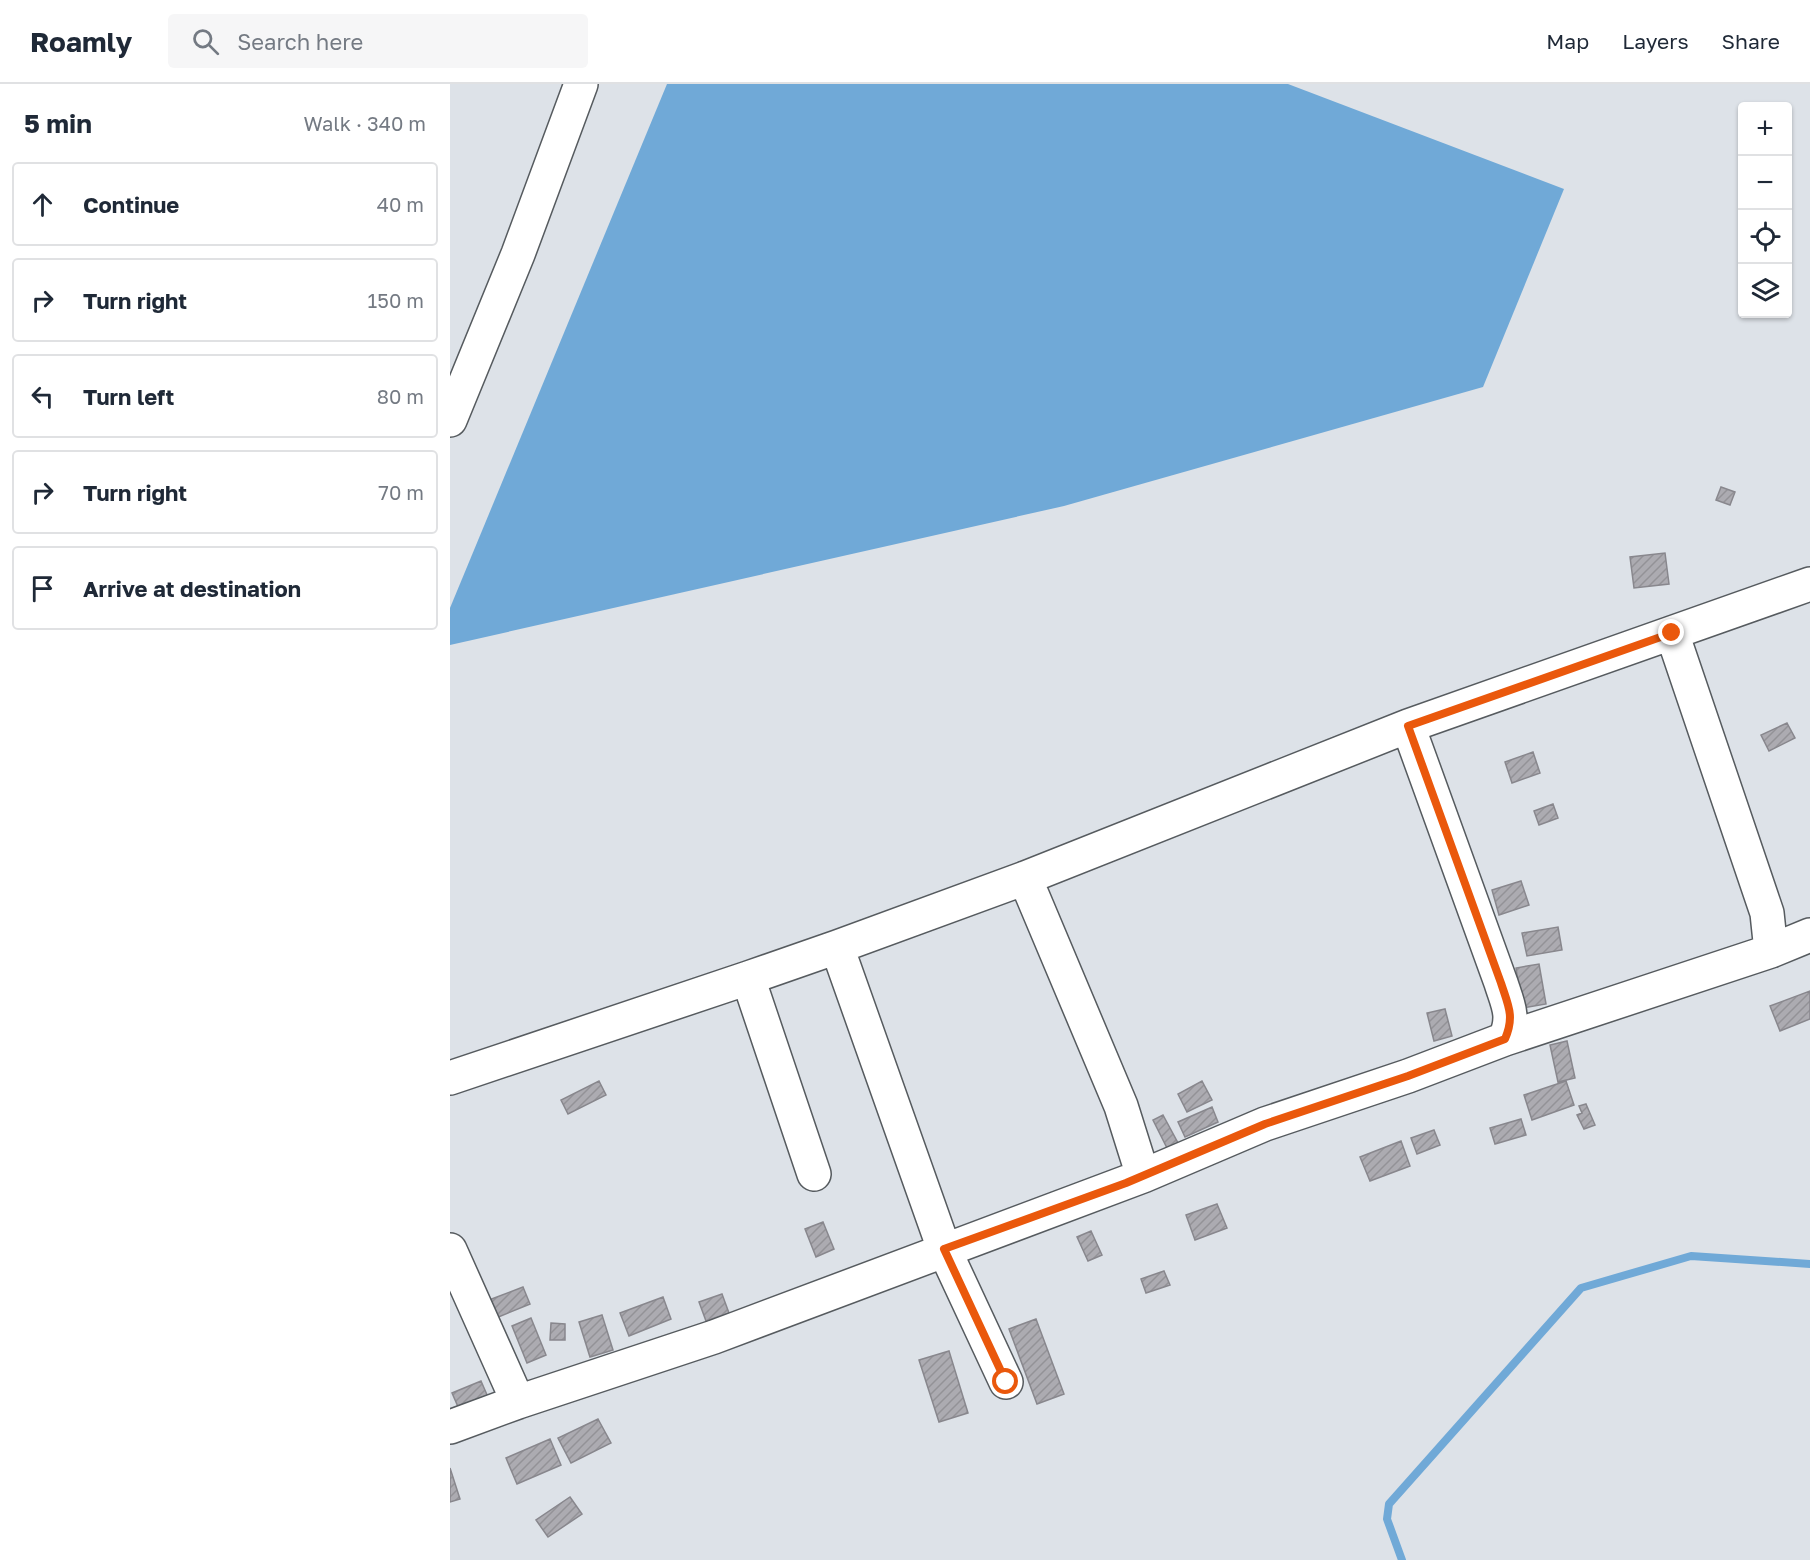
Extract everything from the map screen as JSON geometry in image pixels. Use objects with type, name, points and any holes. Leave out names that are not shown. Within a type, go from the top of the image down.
[{"type":"street","points":[[450,420],[518,254],[581,84]]},
{"type":"street","points":[[450,1078],[748,978],[1025,878],[1408,726],[1810,584]]},
{"type":"street","points":[[1672,633],[1767,913],[1771,951]]},
{"type":"street","points":[[1408,726],[1511,1015],[1510,1027],[1505,1039]]},
{"type":"street","points":[[1025,878],[1121,1106],[1143,1176]]},
{"type":"street","points":[[450,1427],[714,1337],[1143,1176],[1265,1124],[1408,1076],[1505,1039],[1771,951],[1810,935]]},
{"type":"street","points":[[837,946],[944,1249],[1006,1382]]},
{"type":"street","points":[[748,978],[814,1174]]},
{"type":"street","points":[[450,1250],[518,1402]]},
{"type":"water","points":[[667,84],[1288,84],[1564,189],[1483,387],[1064,506],[450,645],[450,608]]},
{"type":"building","points":[[1721,487],[1735,492],[1730,505],[1716,500]]},
{"type":"building","points":[[1665,553],[1669,584],[1634,588],[1630,557]]},
{"type":"building","points":[[1787,723],[1795,738],[1769,751],[1761,735]]},
{"type":"building","points":[[1533,752],[1540,773],[1512,783],[1505,762]]},
{"type":"building","points":[[1553,804],[1558,818],[1539,825],[1534,811]]},
{"type":"building","points":[[1521,881],[1529,905],[1499,915],[1492,890]]},
{"type":"building","points":[[1558,927],[1562,950],[1527,956],[1522,933]]},
{"type":"building","points":[[1539,964],[1546,1004],[1522,1008],[1516,968]]},
{"type":"building","points":[[1810,991],[1810,1019],[1780,1031],[1770,1006]]},
{"type":"building","points":[[1445,1009],[1452,1036],[1434,1041],[1427,1013]]},
{"type":"building","points":[[1567,1041],[1575,1078],[1558,1082],[1550,1045]]},
{"type":"building","points":[[599,1081],[606,1095],[568,1114],[561,1100]]},
{"type":"building","points":[[1202,1081],[1212,1100],[1187,1112],[1178,1094]]},
{"type":"building","points":[[1566,1081],[1574,1105],[1532,1120],[1524,1095]]},
{"type":"building","points":[[1586,1104],[1595,1125],[1584,1129],[1577,1115],[1582,1113],[1579,1106]]},
{"type":"building","points":[[1212,1107],[1218,1122],[1185,1137],[1178,1122]]},
{"type":"building","points":[[1163,1115],[1178,1143],[1167,1148],[1153,1120]]},
{"type":"building","points":[[1521,1119],[1526,1135],[1495,1144],[1490,1128]]},
{"type":"building","points":[[1434,1130],[1440,1145],[1417,1154],[1411,1138]]},
{"type":"building","points":[[1401,1141],[1410,1166],[1370,1181],[1360,1157]]},
{"type":"building","points":[[1217,1204],[1227,1228],[1195,1240],[1186,1215]]},
{"type":"building","points":[[823,1222],[834,1249],[816,1257],[805,1229]]},
{"type":"building","points":[[1091,1231],[1102,1255],[1088,1261],[1077,1237]]},
{"type":"building","points":[[1164,1271],[1170,1285],[1146,1293],[1141,1279]]},
{"type":"building","points":[[523,1287],[530,1304],[496,1318],[489,1300]]},
{"type":"building","points":[[722,1294],[729,1313],[706,1321],[699,1302]]},
{"type":"building","points":[[663,1297],[671,1319],[629,1336],[620,1313]]},
{"type":"building","points":[[602,1315],[613,1350],[590,1357],[579,1322]]},
{"type":"building","points":[[531,1318],[546,1355],[527,1363],[512,1326]]},
{"type":"building","points":[[1036,1319],[1064,1394],[1037,1404],[1009,1329]]},
{"type":"building","points":[[551,1323],[565,1324],[565,1340],[550,1340]]},
{"type":"building","points":[[949,1351],[968,1413],[939,1422],[919,1360]]},
{"type":"building","points":[[481,1381],[488,1397],[459,1409],[452,1393]]},
{"type":"building","points":[[598,1419],[611,1443],[571,1463],[558,1438]]},
{"type":"building","points":[[550,1439],[561,1465],[517,1484],[506,1458]]},
{"type":"building","points":[[450,1468],[460,1499],[450,1502]]},
{"type":"building","points":[[570,1497],[582,1514],[548,1537],[536,1520]]},
{"type":"waterway","points":[[1402,1560],[1387,1519],[1389,1504],[1581,1288],[1691,1256],[1810,1264]]},
{"type":"route","points":[[1006,1382],[944,1249],[1126,1183],[1265,1124],[1408,1076],[1505,1039],[1510,1027],[1511,1015],[1408,726],[1672,633]]}]
